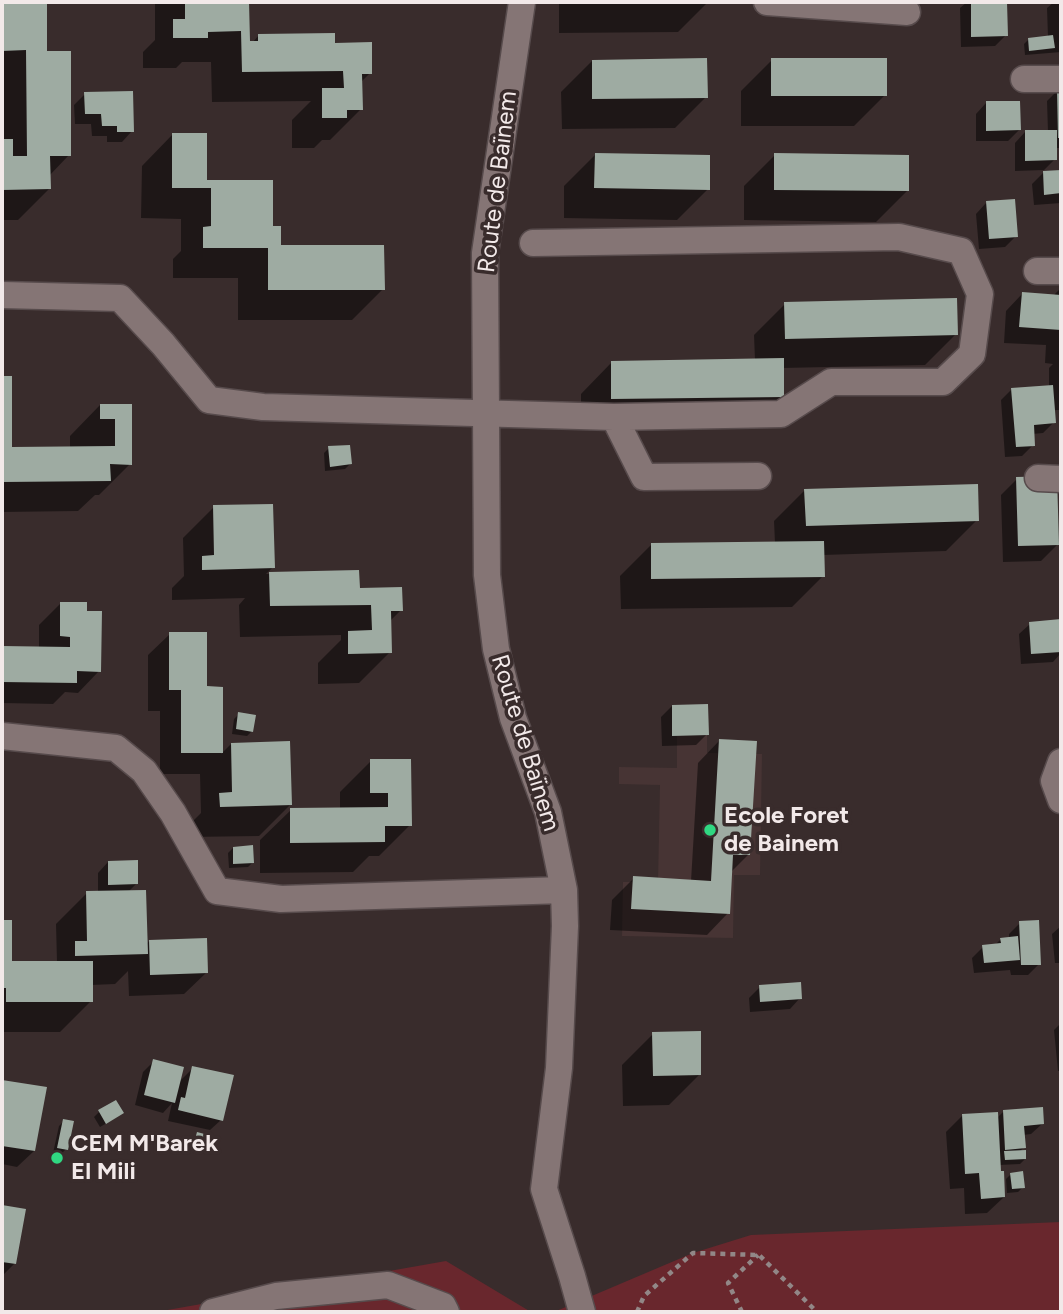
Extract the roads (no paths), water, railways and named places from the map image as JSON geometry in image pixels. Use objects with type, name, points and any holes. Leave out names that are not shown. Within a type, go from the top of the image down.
[{"type":"street","name":"Route de Baïnem","points":[[522,2],[485,253],[487,575],[496,649],[513,718],[548,812],[564,890],[559,1068],[544,1189],[582,1312]]},
{"type":"street","points":[[767,2],[907,12]]},
{"type":"street","points":[[1024,79],[1061,79]]},
{"type":"street","points":[[2,295],[120,299],[163,344],[209,400],[263,407],[614,417],[781,414],[831,382],[943,382],[972,354],[980,294],[961,251],[899,237],[533,243]]},
{"type":"street","points":[[614,417],[644,477],[758,476]]},
{"type":"street","points":[[2,736],[116,748],[144,771],[173,813],[217,891],[281,899],[564,890]]},
{"type":"street","points":[[1061,762],[1054,781],[1061,800]]},
{"type":"street","points":[[213,1312],[276,1296],[388,1285],[443,1306],[446,1312]]},
{"type":"place","name":"Ecole Foret de Bainem","points":[[710,830]]},
{"type":"place","name":"CEM M'Barek El Mili","points":[[57,1158]]}]
